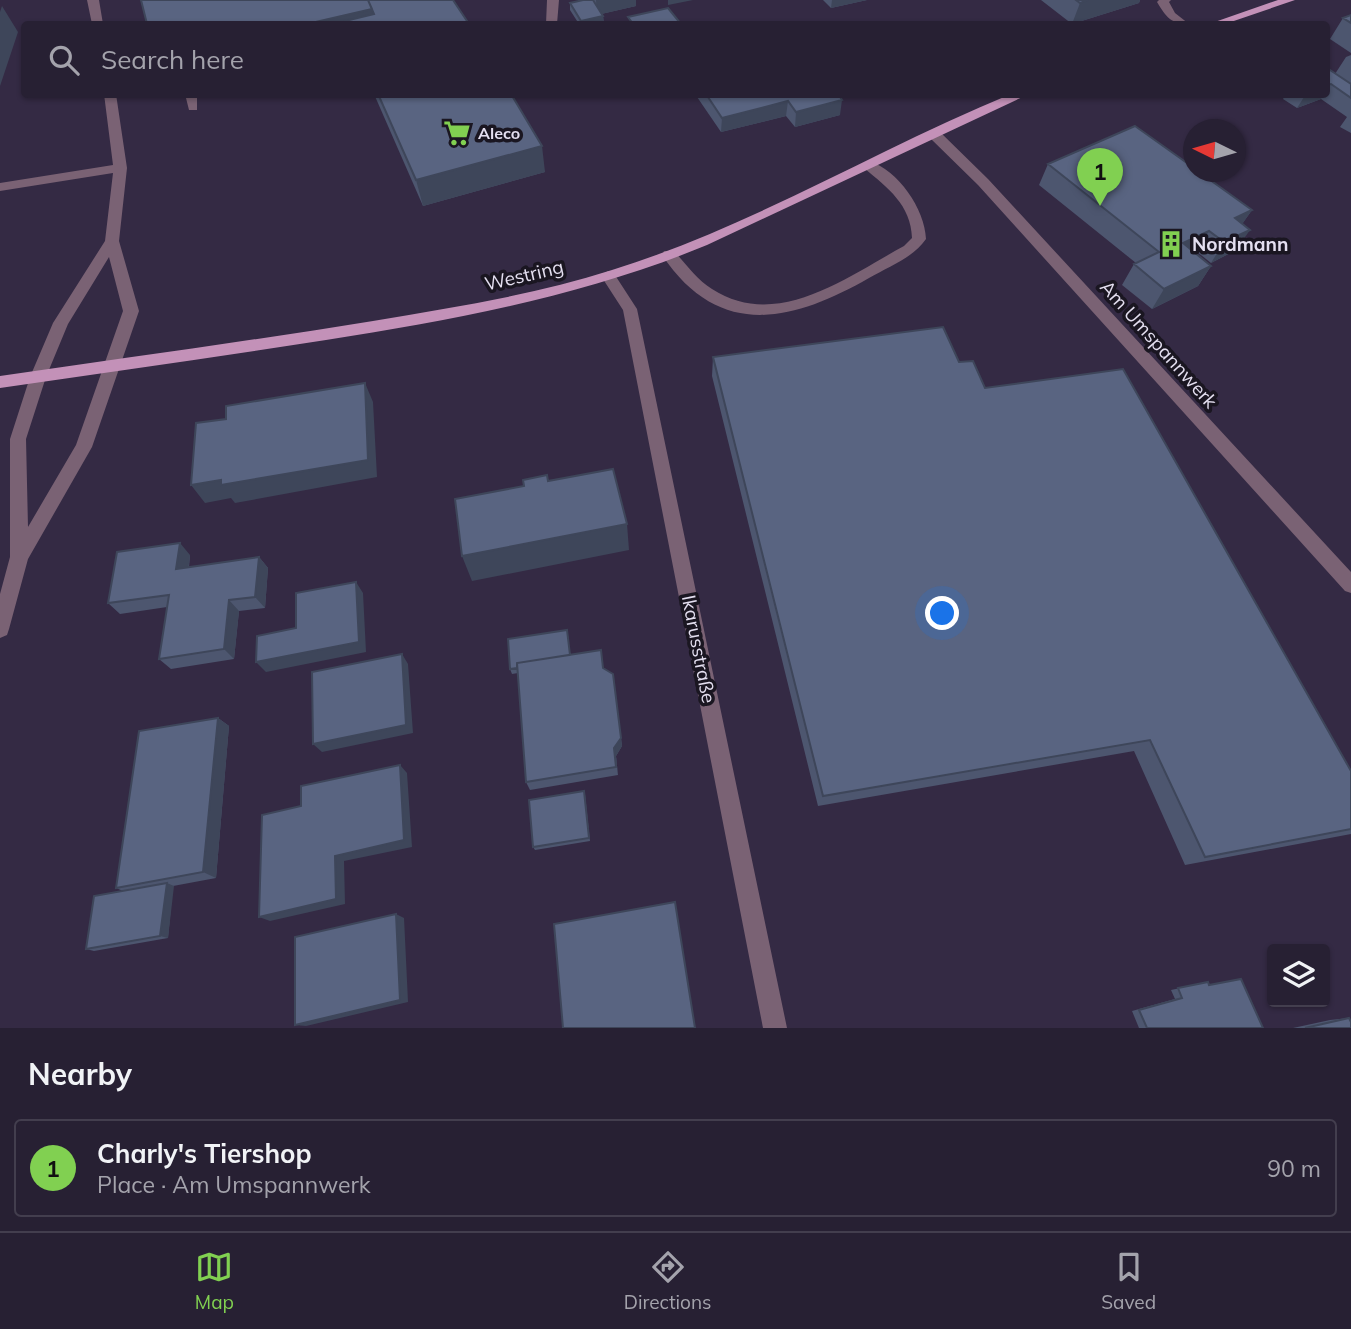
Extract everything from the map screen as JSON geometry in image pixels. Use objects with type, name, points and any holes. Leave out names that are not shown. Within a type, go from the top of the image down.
[{"type":"main road","points":[[1224,21],[1289,0]]},
{"type":"main road","name":"Westring","points":[[0,382],[250,346],[516,301],[608,276],[669,255],[766,215],[1014,98]]},
{"type":"street","points":[[93,0],[96,21]]},
{"type":"street","points":[[552,21],[553,0]]},
{"type":"street","points":[[1165,0],[1163,2],[1171,15],[1180,21]]},
{"type":"street","points":[[19,557],[84,447],[131,311],[112,240],[120,168],[111,98]]},
{"type":"street","name":"Am Umspannwerk","points":[[934,134],[983,182],[1351,585]]},
{"type":"street","points":[[669,255],[706,293],[729,305],[751,311],[779,311],[808,302],[909,249],[919,239],[915,210],[902,193],[869,165]]},
{"type":"street","points":[[0,187],[120,168]]},
{"type":"street","points":[[0,629],[19,557],[18,439],[38,377],[61,323],[112,240]]},
{"type":"street","name":"Ikarusstraße","points":[[608,276],[630,309],[775,1028]]},
{"type":"building","points":[[141,0],[368,0],[372,9],[320,21],[146,21]]},
{"type":"building","points":[[368,0],[453,0],[467,21],[345,21],[374,14]]},
{"type":"building","points":[[593,0],[603,16],[581,21],[570,3]]},
{"type":"building","points":[[668,8],[679,21],[631,21],[628,17]]},
{"type":"building","points":[[1351,15],[1351,23],[1343,18]]},
{"type":"building","points":[[1330,70],[1351,84],[1351,98],[1331,84]]},
{"type":"building","name":"Aleco","points":[[380,98],[513,98],[542,146],[416,180]]},
{"type":"building","points":[[709,98],[842,100],[796,112],[788,101],[722,118]]},
{"type":"building","points":[[1135,126],[1183,160],[1183,182],[1213,182],[1252,210],[1235,218],[1250,230],[1224,242],[1209,231],[1183,243],[1211,266],[1164,289],[1134,264],[1159,252],[1048,164]]},
{"type":"building","points":[[943,327],[959,362],[973,361],[985,388],[1123,369],[1351,771],[1351,829],[1205,857],[1150,740],[823,796],[713,357]]},
{"type":"building","points":[[365,383],[368,460],[221,485],[221,480],[191,485],[196,423],[226,419],[226,406]]},
{"type":"building","points":[[613,469],[627,524],[462,556],[455,499],[524,486],[523,480],[547,475],[548,481]]},
{"type":"building","points":[[180,543],[176,569],[259,557],[255,597],[229,600],[224,649],[159,659],[169,595],[108,603],[117,552]]},
{"type":"building","points":[[356,582],[359,642],[256,662],[257,636],[296,628],[296,593]]},
{"type":"building","points":[[567,630],[570,655],[517,663],[517,668],[510,669],[508,639]]},
{"type":"building","points":[[601,650],[603,668],[613,674],[621,738],[614,748],[616,767],[526,782],[517,663]]},
{"type":"building","points":[[402,654],[406,725],[313,744],[312,672]]},
{"type":"building","points":[[218,718],[203,872],[116,888],[139,731]]},
{"type":"building","points":[[400,765],[404,840],[335,856],[336,899],[259,917],[262,815],[301,806],[301,786]]},
{"type":"building","points":[[584,791],[589,838],[533,847],[529,800]]},
{"type":"building","points":[[167,883],[160,936],[86,949],[94,896]]},
{"type":"building","points":[[675,902],[695,1028],[563,1028],[554,924]]},
{"type":"building","points":[[396,914],[400,1000],[295,1025],[295,937]]},
{"type":"building","points":[[1241,979],[1263,1028],[1147,1028],[1139,1010],[1182,998],[1178,988]]},
{"type":"building","points":[[1349,1018],[1351,1028],[1305,1028]]},
{"type":"place","name":"Aleco","points":[[457,133]]},
{"type":"place","name":"Charly's Tiershop","points":[[1100,206]]},
{"type":"place","name":"Nordmann","points":[[1171,244]]}]
